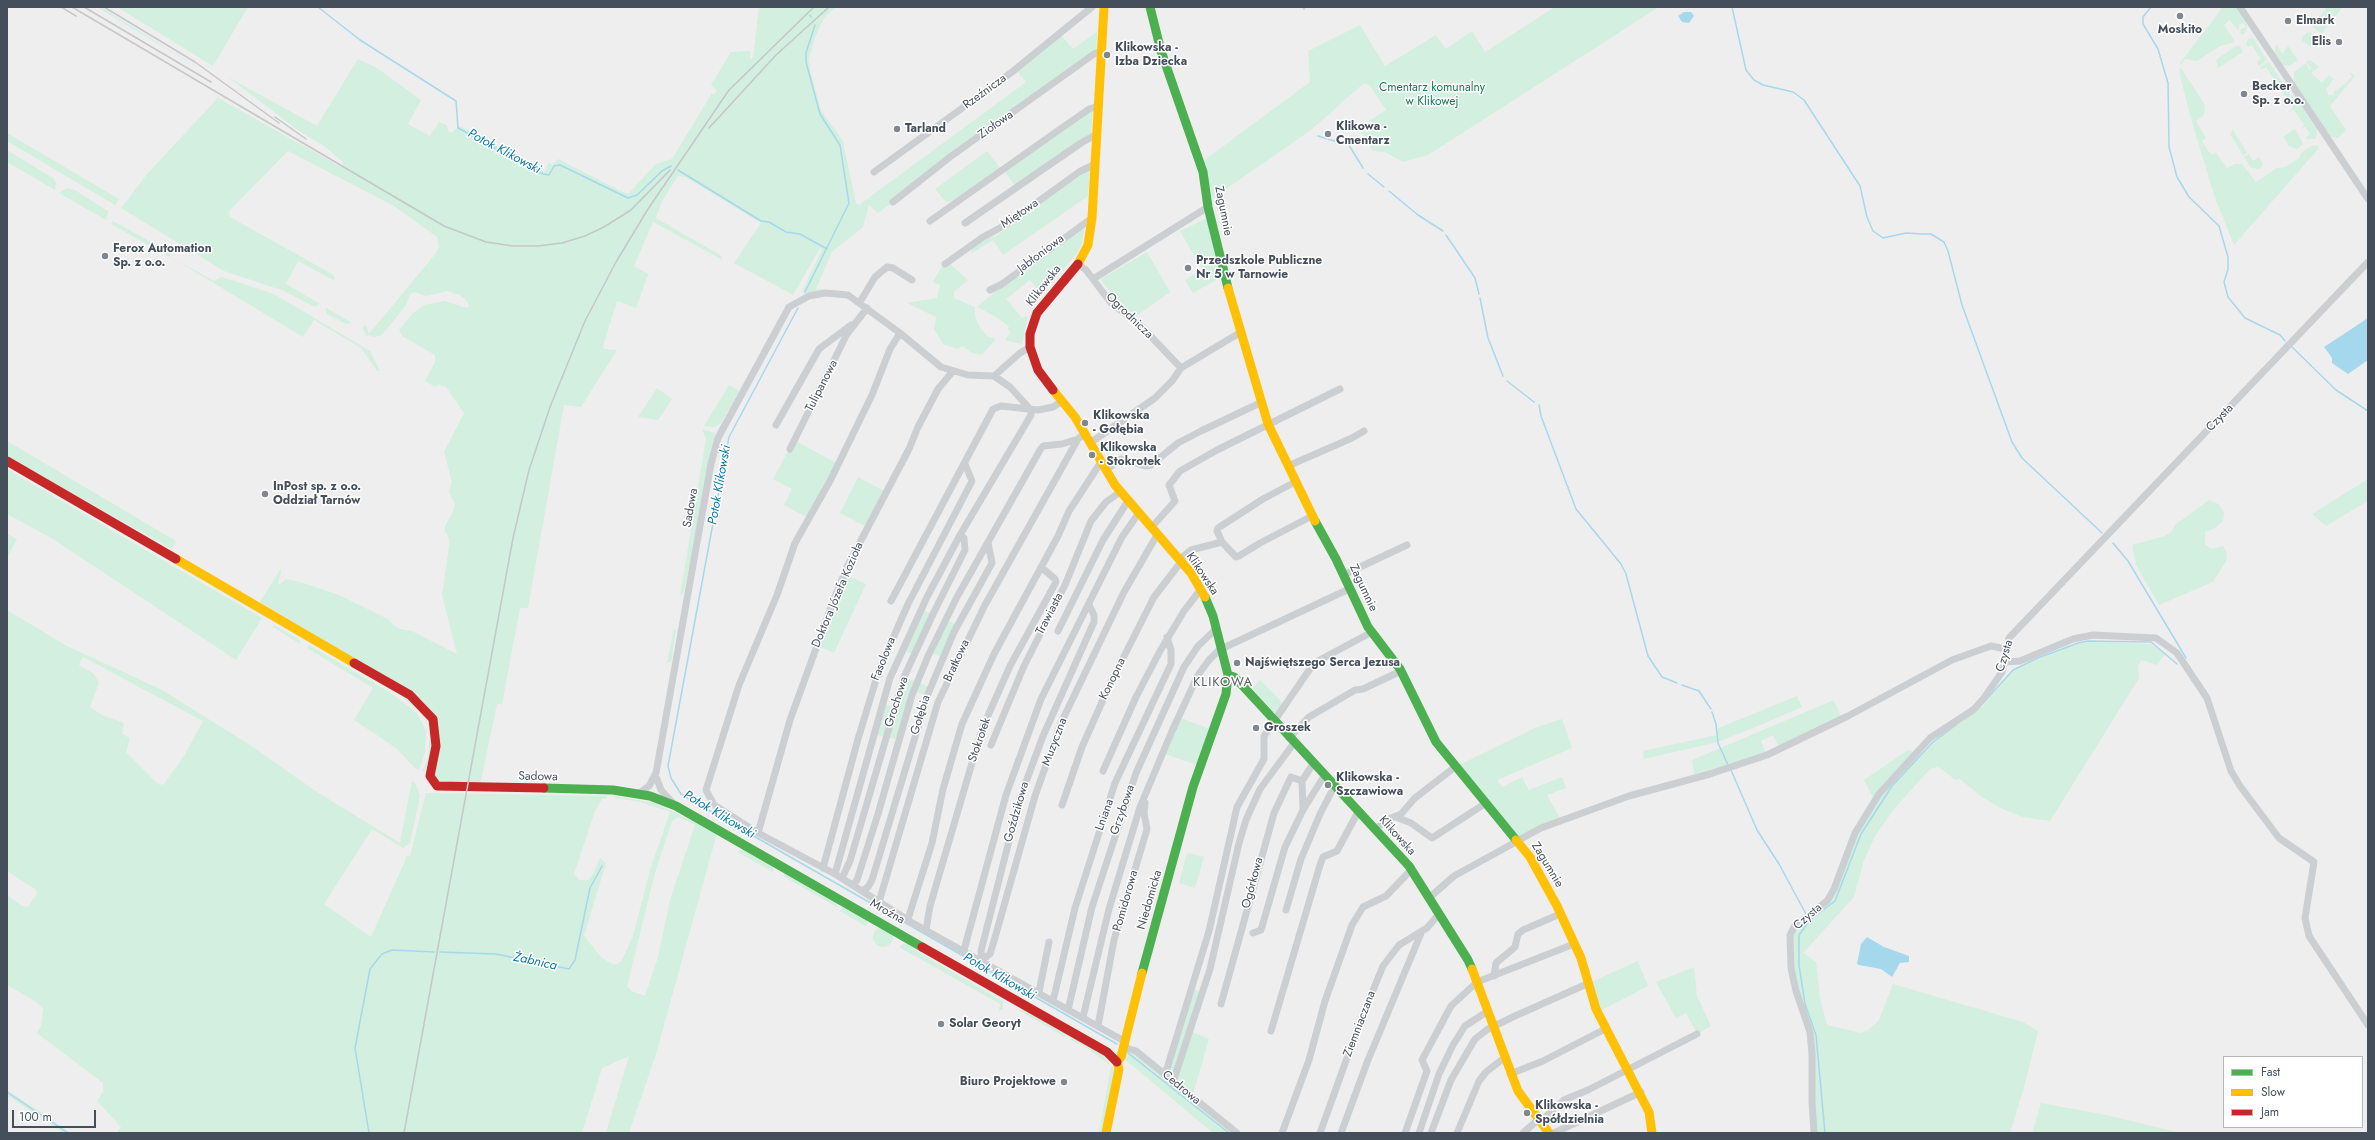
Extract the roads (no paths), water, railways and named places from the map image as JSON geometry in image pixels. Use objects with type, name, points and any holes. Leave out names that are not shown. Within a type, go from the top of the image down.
[{"type":"street","name":"Rzeźnicza","points":[[874,172],[1031,57],[1092,7]]},
{"type":"street","name":"Klikowska","points":[[1104,7],[1092,218],[1088,246],[1078,264],[1037,313],[1030,334],[1030,347],[1038,370],[1062,401],[1081,436],[1090,443],[1120,492],[1180,561],[1201,589],[1209,604],[1223,649],[1228,675],[1242,684],[1313,764],[1375,829],[1411,870],[1468,960],[1510,1074],[1518,1091],[1549,1133]]},
{"type":"street","name":"Zagumnie","points":[[1150,7],[1161,50],[1203,172],[1208,207],[1240,332],[1260,404],[1268,424],[1349,589],[1372,632],[1401,671],[1436,742],[1530,857],[1574,944],[1605,1029],[1641,1092],[1649,1112],[1652,1133]]},
{"type":"street","points":[[2240,7],[2368,199]]},
{"type":"street","name":"Ziołowa","points":[[893,202],[950,157],[1094,54],[1102,51]]},
{"type":"street","points":[[930,221],[1061,128],[1089,109],[1099,106]]},
{"type":"street","points":[[965,223],[1081,143],[1097,134]]},
{"type":"street","name":"Miętowa","points":[[945,264],[983,237],[1007,224],[1079,172],[1095,164]]},
{"type":"street","points":[[1093,279],[1208,207]]},
{"type":"street","name":"Jabłoniowa","points":[[990,290],[1002,284],[1092,218]]},
{"type":"street","name":"Czysta","points":[[1814,1133],[1810,1032],[1796,991],[1791,968],[1791,932],[1800,922],[1827,901],[1834,889],[1855,833],[1879,794],[1930,738],[1973,710],[2002,672],[2009,638],[2368,262]]},
{"type":"street","name":"Ogrodnicza","points":[[1078,264],[1093,279],[1112,303],[1139,324],[1181,368]]},
{"type":"street","points":[[860,302],[875,277],[885,268],[893,268],[912,280]]},
{"type":"street","name":"Sadowa","points":[[7,461],[410,695],[427,711],[435,725],[436,746],[430,776],[432,781],[442,788],[611,790],[638,794],[649,786],[657,776],[711,464],[718,438],[789,307],[804,298],[825,293],[848,295],[860,302],[941,366],[953,371],[985,377],[994,376]]},
{"type":"street","name":"Tulipanowa","points":[[776,425],[818,349],[854,323],[867,308]]},
{"type":"street","name":"Tulipanowa","points":[[790,449],[854,323]]},
{"type":"street","points":[[1090,443],[1155,398],[1172,381],[1181,368],[1240,332]]},
{"type":"street","name":"Cedrowa","points":[[900,333],[890,348],[872,395],[830,481],[795,543],[777,595],[739,685],[706,790],[714,805],[758,833],[835,874],[926,930],[1098,1026],[1123,1044],[1136,1051],[1237,1133]]},
{"type":"street","points":[[1030,347],[1020,352],[994,376],[1010,387],[1031,410]]},
{"type":"street","name":"Doktora Józefa Kozioła","points":[[758,833],[790,720],[819,635],[844,574],[938,389],[953,371]]},
{"type":"street","points":[[1151,528],[1175,501],[1169,485],[1180,471],[1268,424],[1340,389]]},
{"type":"street","points":[[891,601],[965,464],[990,413],[997,406],[1031,410],[1053,407],[1062,401]]},
{"type":"street","points":[[1106,470],[1121,459],[1145,466],[1150,465],[1178,444],[1201,431],[1260,404]]},
{"type":"street","name":"Grochowa","points":[[835,874],[890,678],[927,597],[960,535],[1031,415],[1031,410]]},
{"type":"street","points":[[1288,466],[1352,438],[1364,430]]},
{"type":"street","name":"Gołębia","points":[[853,885],[857,880],[878,814],[912,695],[928,656],[988,543],[1040,450],[1043,446],[1059,445],[1081,436]]},
{"type":"street","name":"Bratkowa","points":[[879,902],[938,702],[988,598],[1081,436]]},
{"type":"street","name":"Stokrotek","points":[[908,919],[932,843],[944,789],[962,724],[994,654],[1041,567],[1069,511],[1101,462]]},
{"type":"street","name":"Fasolowa","points":[[823,868],[858,739],[879,670],[908,604],[972,481],[965,464]]},
{"type":"street","points":[[1296,482],[1263,499],[1218,528],[1217,531],[1222,542],[1236,557],[1312,516]]},
{"type":"street","name":"Trawiasta","points":[[991,745],[1024,666],[1065,585],[1091,520],[1106,502],[1120,492]]},
{"type":"street","points":[[1058,631],[1103,540],[1128,501]]},
{"type":"street","name":"Goździkowa","points":[[964,950],[1015,767],[1041,699],[1122,537],[1138,514]]},
{"type":"street","name":"Grochowa","points":[[842,878],[850,861],[904,677],[965,550],[964,538],[960,535]]},
{"type":"street","name":"Muzyczna","points":[[982,960],[990,954],[1035,796],[1058,730],[1124,592],[1157,536]]},
{"type":"street","name":"Konopna","points":[[1062,805],[1082,747],[1110,684],[1154,597],[1180,561],[1191,550],[1222,542]]},
{"type":"street","name":"Gołębia","points":[[862,891],[868,887],[874,873],[928,694],[954,632],[992,563],[988,543]]},
{"type":"street","points":[[1343,575],[1407,546]]},
{"type":"street","name":"Stokrotek","points":[[926,930],[930,906],[982,729],[1010,666],[1056,582],[1056,579],[1041,567]]},
{"type":"street","points":[[1103,771],[1136,697],[1168,637],[1201,589]]},
{"type":"street","name":"Pomidorowa","points":[[1083,1017],[1109,909],[1151,778],[1198,675],[1215,652],[1349,589]]},
{"type":"street","name":"Goździkowa","points":[[982,960],[981,952],[984,939],[1020,798],[1049,723],[1094,622],[1094,616],[1089,605]]},
{"type":"street","name":"Grzybowa","points":[[1068,1010],[1096,894],[1136,774],[1184,667],[1198,646],[1216,628]]},
{"type":"street","points":[[1165,1075],[1209,931],[1237,807],[1264,760],[1264,736],[1314,663],[1372,632]]},
{"type":"street","points":[[2005,662],[2020,661],[2072,639],[2092,635],[2156,638],[2177,654],[2207,698],[2231,771],[2240,786],[2279,838],[2314,862],[2306,918],[2309,936],[2368,1025]]},
{"type":"street","name":"Lniana","points":[[1053,1001],[1075,908],[1115,783],[1171,664],[1171,650],[1168,637]]},
{"type":"street","points":[[1429,898],[1454,876],[1517,840],[1548,825],[1629,796],[1710,774],[1767,755],[1848,716],[1952,660],[1991,646],[2006,649]]},
{"type":"street","points":[[1173,1082],[1210,969],[1239,843],[1246,820],[1260,789],[1309,717],[1355,690],[1363,689],[1401,671]]},
{"type":"street","name":"Niedomicka","points":[[1106,1133],[1118,1069],[1117,1062],[1193,787],[1226,694],[1228,675]]},
{"type":"street","points":[[1303,810],[1302,781],[1313,764]]},
{"type":"street","points":[[1396,817],[1415,798],[1455,767]]},
{"type":"street","points":[[650,796],[655,789],[657,776]]},
{"type":"street","points":[[657,776],[661,790],[676,806]]},
{"type":"street","points":[[1253,933],[1261,930],[1285,847],[1303,810],[1324,776]]},
{"type":"street","name":"Ogórkowa","points":[[1221,1004],[1274,812],[1291,777],[1302,781]]},
{"type":"street","name":"Pomidorowa","points":[[1098,1026],[1114,940],[1147,829],[1144,808],[1151,778]]},
{"type":"street","points":[[649,786],[650,796]]},
{"type":"street","points":[[1286,910],[1301,859],[1320,814],[1334,787]]},
{"type":"street","name":"Mroźna","points":[[638,794],[650,796],[676,806],[1107,1052],[1117,1062]]},
{"type":"street","points":[[1375,829],[1389,818],[1396,817],[1411,822],[1432,838],[1486,804]]},
{"type":"street","points":[[1271,1031],[1320,865],[1324,857],[1337,851],[1358,812]]},
{"type":"street","points":[[1282,1133],[1309,1060],[1327,995],[1352,925],[1363,908],[1386,896],[1411,870]]},
{"type":"street","name":"Ziemniaczana","points":[[1320,1133],[1360,1022],[1383,966],[1399,945],[1422,931],[1439,914]]},
{"type":"street","points":[[1494,976],[1496,963],[1515,947],[1518,934],[1523,930],[1560,914]]},
{"type":"street","name":"Ziemniaczana","points":[[1341,1133],[1368,1060],[1422,931]]},
{"type":"street","points":[[1039,992],[1049,942]]},
{"type":"street","points":[[1405,1133],[1427,1072],[1422,1060],[1431,1040],[1451,1006],[1477,982],[1574,944]]},
{"type":"street","points":[[1431,1133],[1452,1080],[1472,1044],[1488,1030],[1515,1016],[1589,983]]},
{"type":"street","points":[[1419,1133],[1439,1074],[1453,1045],[1465,1026],[1488,1011]]},
{"type":"street","points":[[1510,1074],[1543,1061],[1605,1029]]},
{"type":"street","points":[[1523,1133],[1564,1100],[1588,1090],[1628,1068],[1697,1034]]},
{"type":"street","points":[[1457,1133],[1479,1081],[1486,1072],[1504,1058]]},
{"type":"street","points":[[1554,1133],[1641,1092]]},
{"type":"water","points":[[1684,12],[1691,12],[1694,16],[1689,23],[1682,22],[1678,16]]},
{"type":"water","points":[[2368,318],[2368,360],[2348,374],[2332,363],[2332,358],[2324,347]]},
{"type":"water","points":[[1867,937],[1884,947],[1909,956],[1909,962],[1900,963],[1892,977],[1881,969],[1857,964],[1861,944]]},
{"type":"waterway","name":"Potok Klikowski","points":[[318,7],[360,40],[456,101],[458,128],[543,174],[549,175],[554,166],[560,165],[628,198],[637,195],[662,171],[671,166]]},
{"type":"waterway","points":[[1732,7],[1746,70],[1754,80],[1763,85],[1793,92],[1804,100],[1860,186],[1867,217],[1873,231],[1883,238],[1906,233],[1931,234],[1944,242],[1948,251],[1962,305],[2012,442],[2022,458],[2102,533]]},
{"type":"waterway","points":[[2151,7],[2143,17],[2143,24],[2158,49],[2168,83],[2169,147],[2177,177],[2189,197],[2219,226],[2228,257],[2228,269],[2224,282],[2228,297],[2245,318],[2280,335],[2285,341]]},
{"type":"waterway","name":"Potok Klikowski","points":[[805,292],[849,203],[840,145],[820,114],[806,62],[806,53],[815,25]]},
{"type":"waterway","points":[[1318,136],[1344,144]]},
{"type":"waterway","points":[[1349,145],[1363,168]]},
{"type":"waterway","name":"Potok Klikowski","points":[[678,170],[761,221],[769,222],[786,232],[800,234],[827,249]]},
{"type":"waterway","points":[[1368,174],[1384,187]]},
{"type":"waterway","points":[[1389,191],[1418,215],[1443,231]]},
{"type":"waterway","points":[[1446,235],[1475,278],[1479,294]]},
{"type":"waterway","points":[[1480,298],[1488,338],[1503,376]]},
{"type":"waterway","name":"Potok Klikowski","points":[[798,308],[729,437],[668,766],[671,778],[681,794],[689,799],[1117,1044]]},
{"type":"waterway","points":[[2292,347],[2336,390],[2368,411]]},
{"type":"waterway","points":[[1507,381],[1534,402]]},
{"type":"waterway","points":[[1539,405],[1541,416],[1576,509],[1621,564],[1626,574],[1648,656],[1662,677],[1677,683]]},
{"type":"waterway","points":[[2113,543],[2128,561],[2186,658]]},
{"type":"waterway","points":[[1977,710],[2013,670],[2038,658],[2078,643],[2088,641],[2151,642],[2177,664]]},
{"type":"waterway","points":[[1682,685],[1699,691],[1711,709]]},
{"type":"waterway","points":[[1712,712],[1716,724],[1718,743],[1728,765]]},
{"type":"waterway","points":[[1810,920],[1835,901],[1861,834],[1892,786],[1933,742],[1956,725]]},
{"type":"waterway","points":[[1731,770],[1757,830],[1779,864],[1806,914]]},
{"type":"waterway","name":"Żabnica","points":[[440,952],[496,954],[569,969],[575,960],[590,888],[602,866]]},
{"type":"waterway","points":[[1810,920],[1799,935],[1799,965],[1805,1004],[1816,1035],[1825,1133]]},
{"type":"waterway","name":"Żabnica","points":[[382,954],[392,950],[434,952]]},
{"type":"waterway","name":"Żabnica","points":[[369,1133],[355,1048],[370,969],[381,955]]},
{"type":"waterway","name":"Potok Klikowski","points":[[1128,1053],[1229,1133]]},
{"type":"waterway","points":[[7,1092],[68,1133]]},
{"type":"railway","points":[[61,7],[76,16]]},
{"type":"railway","points":[[72,7],[444,226],[486,242],[513,246],[538,246],[562,243],[585,236],[604,227],[631,210],[670,170]]},
{"type":"railway","points":[[84,7],[211,82]]},
{"type":"railway","points":[[104,7],[195,62],[279,123]]},
{"type":"railway","points":[[404,1133],[513,538],[529,470],[550,407],[585,321],[616,262],[648,209],[729,90],[814,7]]},
{"type":"railway","points":[[709,128],[776,55],[829,7]]},
{"type":"railway","points":[[275,117],[306,139]]},
{"type":"place","name":"Moskito","points":[[2180,16]]},
{"type":"place","name":"Elmark","points":[[2288,21]]},
{"type":"place","name":"Elis","points":[[2339,42]]},
{"type":"place","name":"Klikowska - Izba Dziecka","points":[[1107,55]]},
{"type":"place","name":"Becker Sp. z o.o.","points":[[2244,94]]},
{"type":"place","name":"Tarland","points":[[897,129]]},
{"type":"place","name":"Klikowa - Cmentarz","points":[[1328,134]]},
{"type":"place","name":"Ferox Automation Sp. z o.o.","points":[[105,256]]},
{"type":"place","name":"Przedszkole Publiczne Nr 5 w Tarnowie","points":[[1188,268]]},
{"type":"place","name":"Klikowska - Gołębia","points":[[1085,423]]},
{"type":"place","name":"Klikowska - Stokrotek","points":[[1092,455]]},
{"type":"place","name":"InPost sp. z o.o. Oddział Tarnów","points":[[265,494]]},
{"type":"place","name":"Najświętszego Serca Jezusa","points":[[1237,663]]},
{"type":"place","name":"Groszek","points":[[1256,728]]},
{"type":"place","name":"Klikowska - Szczawiowa","points":[[1328,785]]},
{"type":"place","name":"Solar Georyt","points":[[941,1024]]},
{"type":"place","name":"Biuro Projektowe","points":[[1064,1082]]},
{"type":"place","name":"Klikowska - Spółdzielnia","points":[[1527,1113]]},
{"type":"district","name":"KLIKOWA","points":[[1223,683]]},
{"type":"park label","name":"Cmentarz komunalny w Klikowej","points":[[1432,95]]}]
